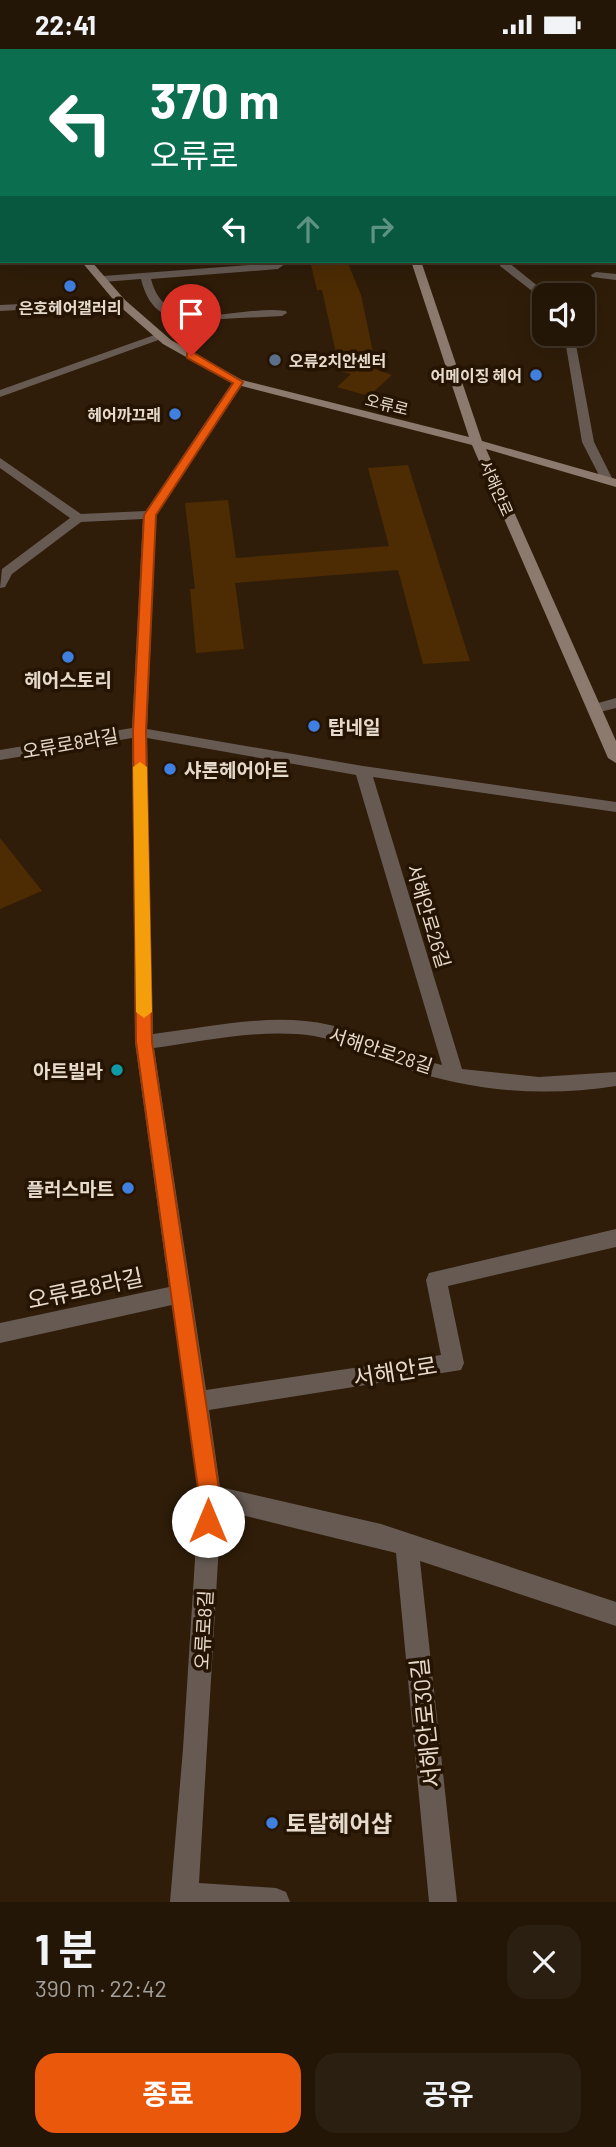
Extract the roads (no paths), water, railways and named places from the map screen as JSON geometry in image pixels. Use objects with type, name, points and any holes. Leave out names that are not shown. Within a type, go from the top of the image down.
[{"type":"main road","name":"오류로","points":[[88,263],[121,302],[160,336],[238,382],[477,443],[612,482]]},
{"type":"main road","name":"서해안로","points":[[418,263],[477,443],[616,758]]},
{"type":"street","points":[[252,49],[263,49]]},
{"type":"street","points":[[103,279],[278,266],[282,263]]},
{"type":"street","points":[[502,263],[532,286]]},
{"type":"street","points":[[596,275],[616,277]]},
{"type":"street","points":[[145,276],[148,293],[161,308],[181,318],[282,313]]},
{"type":"street","points":[[0,307],[33,308],[121,302]]},
{"type":"street","points":[[0,394],[160,336]]},
{"type":"street","points":[[571,346],[588,442],[612,482]]},
{"type":"street","points":[[2,576],[78,519],[150,515],[238,382]]},
{"type":"street","points":[[0,462],[78,519]]},
{"type":"street","name":"오류로8길","points":[[150,515],[139,731],[144,1042],[210,1496],[196,1749],[184,1899]]},
{"type":"street","points":[[596,708],[616,703]]},
{"type":"street","points":[[139,731],[363,771],[616,807]]},
{"type":"street","name":"오류로8라길","points":[[0,755],[139,731]]},
{"type":"street","name":"서해안로26길","points":[[363,771],[454,1073]]},
{"type":"street","name":"서해안로28길","points":[[144,1042],[270,1027],[329,1031],[411,1063],[483,1081],[582,1085],[616,1079]]},
{"type":"street","name":"서해안로","points":[[196,1402],[453,1363],[436,1280],[616,1238]]},
{"type":"street","name":"오류로8라길","points":[[0,1333],[181,1294]]},
{"type":"street","points":[[210,1496],[381,1536],[616,1615]]},
{"type":"street","name":"서해안로30길","points":[[407,1545],[443,1902]]},
{"type":"street","points":[[184,1899],[276,1902]]},
{"type":"place","name":"은호헤어갤러리","points":[[70,286]]},
{"type":"place","name":"오류2치안센터","points":[[275,360]]},
{"type":"place","name":"어메이징 헤어","points":[[536,375]]},
{"type":"place","name":"헤어까끄래","points":[[175,414]]},
{"type":"place","name":"헤어스토리","points":[[68,657]]},
{"type":"place","name":"탑네일","points":[[314,726]]},
{"type":"place","name":"샤론헤어아트","points":[[170,769]]},
{"type":"place","name":"아트빌라","points":[[117,1070]]},
{"type":"place","name":"플러스마트","points":[[128,1188]]},
{"type":"place","name":"토탈헤어샵","points":[[272,1823]]}]
